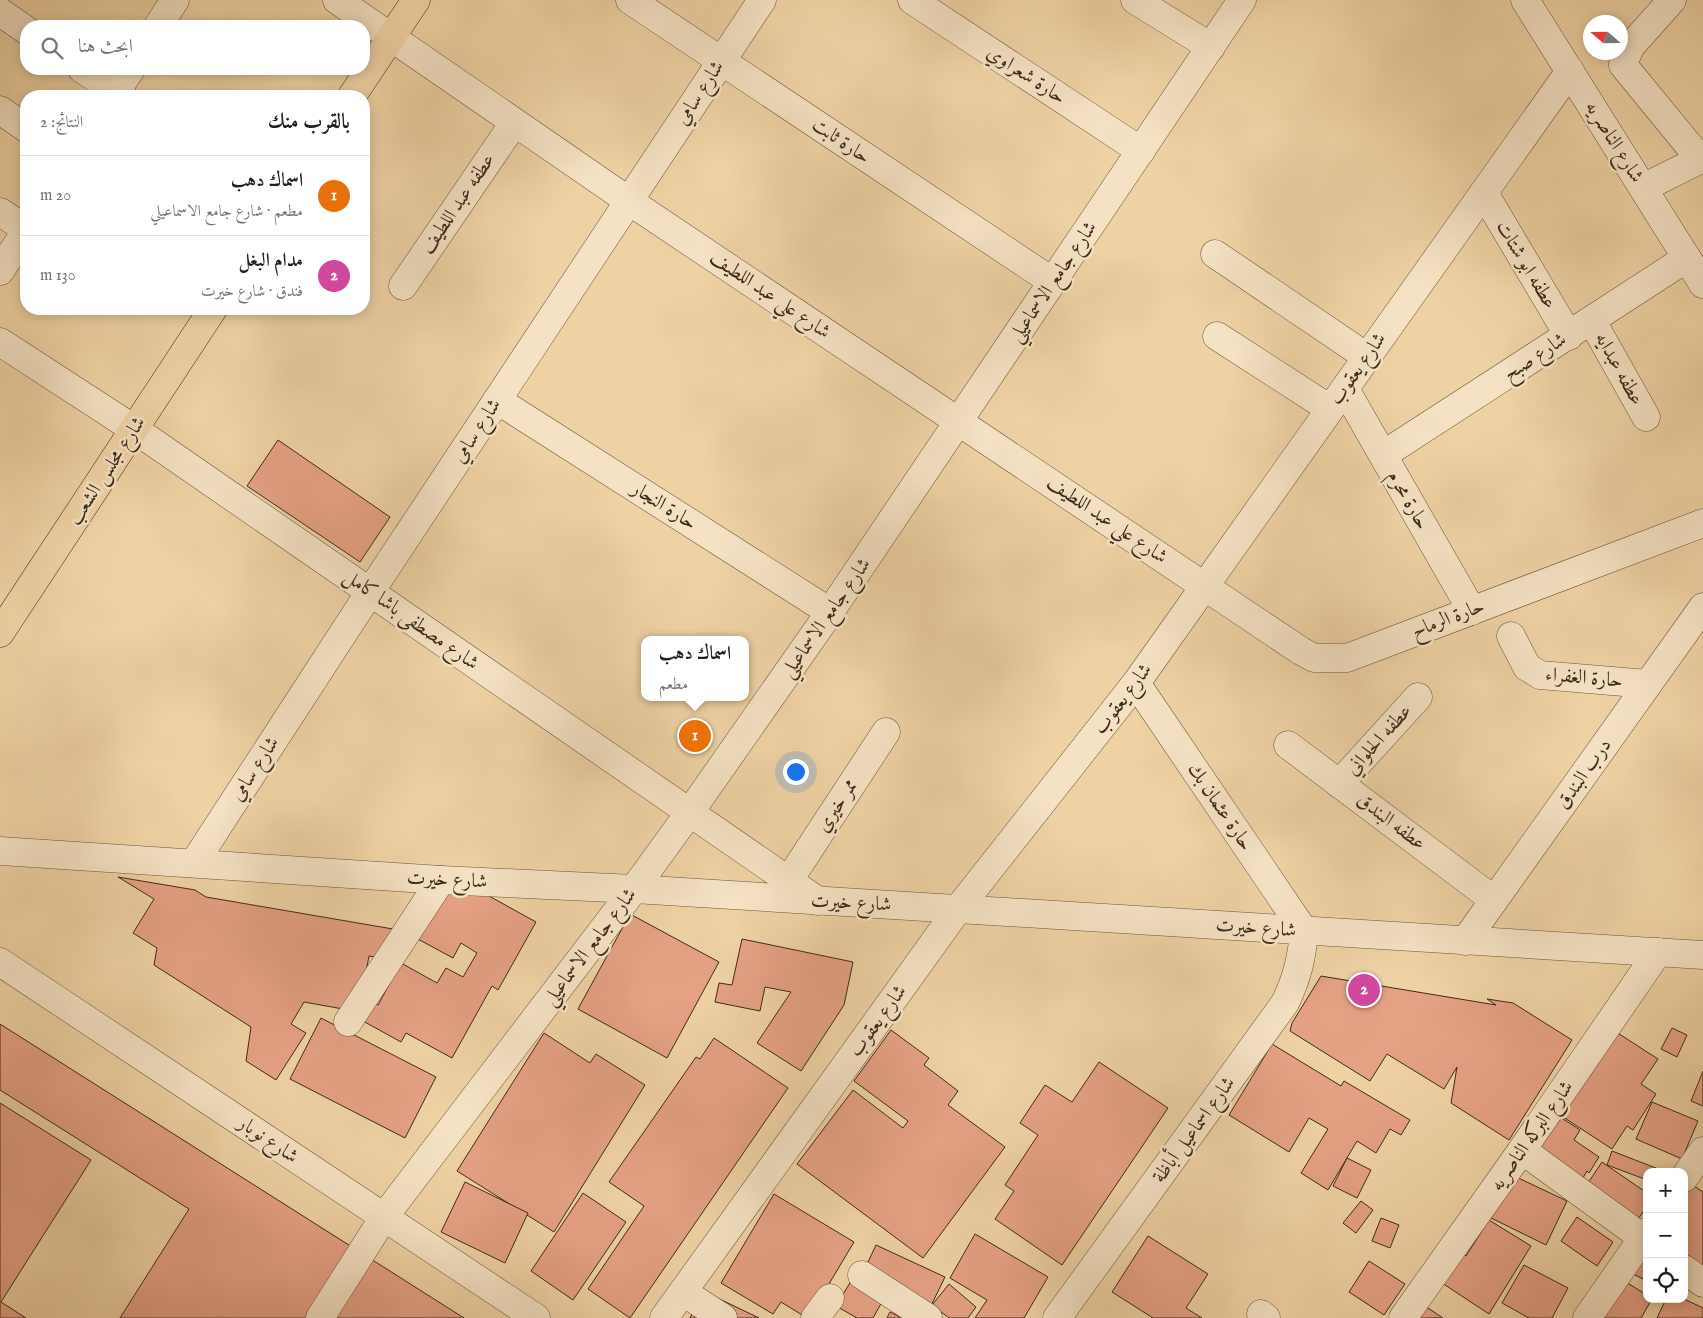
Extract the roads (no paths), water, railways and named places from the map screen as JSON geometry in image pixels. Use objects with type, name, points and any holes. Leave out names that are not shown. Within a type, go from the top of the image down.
[{"type":"main road","points":[[370,69],[416,0]]},
{"type":"main road","points":[[356,90],[366,75]]},
{"type":"main road","name":"شارع مجلس الشعب","points":[[0,633],[209,315]]},
{"type":"street","points":[[162,20],[175,0]]},
{"type":"street","name":"شارع علي عبد اللطيف","points":[[337,0],[366,20]]},
{"type":"street","name":"حارة ثابت","points":[[630,0],[1053,282]]},
{"type":"street","name":"شارع سامي","points":[[194,863],[370,592],[762,0]]},
{"type":"street","name":"حارة شعراوي","points":[[912,0],[1141,151]]},
{"type":"street","points":[[1135,0],[1211,47]]},
{"type":"street","name":"شارع جامع الاسماعيلي","points":[[320,1318],[384,1217],[634,889],[830,612],[1242,0]]},
{"type":"street","name":"شارع الناصريه","points":[[1525,0],[1703,284]]},
{"type":"street","points":[[1643,188],[1702,158],[1623,65],[1630,47],[1672,0]]},
{"type":"street","points":[[0,12],[20,26]]},
{"type":"street","name":"شارع علي عبد اللطيف","points":[[370,23],[629,201],[1205,586]]},
{"type":"street","name":"شارع يعقوب","points":[[664,1318],[958,910],[1136,683],[1570,71]]},
{"type":"street","points":[[90,75],[110,90]]},
{"type":"street","points":[[120,90],[128,75]]},
{"type":"street","points":[[0,110],[20,124]]},
{"type":"street","name":"عطفه عبد اللطيف","points":[[403,286],[514,123]]},
{"type":"street","name":"عطفه ابو شتات","points":[[1484,193],[1569,336]]},
{"type":"street","points":[[0,212],[20,226]]},
{"type":"street","points":[[0,271],[20,239]]},
{"type":"street","points":[[1214,254],[1368,356]]},
{"type":"street","name":"شارع صبح","points":[[1383,455],[1687,258]]},
{"type":"street","name":"عطفه عبدايه","points":[[1592,321],[1646,417]]},
{"type":"street","points":[[1217,336],[1337,399]]},
{"type":"street","name":"شارع مصطفى باشا كامل","points":[[0,342],[134,429],[818,901]]},
{"type":"street","name":"حارة محرم","points":[[1337,399],[1383,455],[1472,610]]},
{"type":"street","name":"حارة النجار","points":[[497,400],[830,612]]},
{"type":"street","name":"حارة الرماح","points":[[1205,586],[1314,658],[1347,658],[1703,523]]},
{"type":"street","name":"درب البندق","points":[[1465,941],[1648,684],[1700,619]]},
{"type":"street","name":"حارة الغفراء","points":[[1510,636],[1527,667],[1540,675],[1648,684]]},
{"type":"street","name":"حارة عثمان بك","points":[[1136,683],[1304,931]]},
{"type":"street","name":"عطفه الحلواني","points":[[1339,784],[1418,696]]},
{"type":"street","name":"ممر خيري","points":[[788,880],[886,732]]},
{"type":"street","name":"عطفه البندق","points":[[1288,745],[1494,900]]},
{"type":"street","name":"شارع خيرت","points":[[0,851],[442,880],[634,889],[1703,955]]},
{"type":"street","points":[[348,1022],[442,880]]},
{"type":"street","name":"شارع اسماعيل أباظة","points":[[1057,1318],[1285,1003],[1296,980],[1302,956],[1304,931]]},
{"type":"street","name":"شارع البركه الناصريه","points":[[1404,1318],[1658,952]]},
{"type":"street","name":"شارع نوبار","points":[[0,962],[536,1318]]},
{"type":"street","points":[[1522,1150],[1643,1236]]},
{"type":"street","points":[[1688,1172],[1703,1151]]},
{"type":"street","points":[[1587,1318],[1643,1240]]},
{"type":"street","points":[[1688,1272],[1703,1282]]},
{"type":"street","points":[[862,1275],[928,1318]]},
{"type":"street","points":[[683,1292],[723,1318]]},
{"type":"place","name":"اسماك دهب","points":[[695,736]]},
{"type":"place","name":"مدام البغل","points":[[1364,990]]}]
